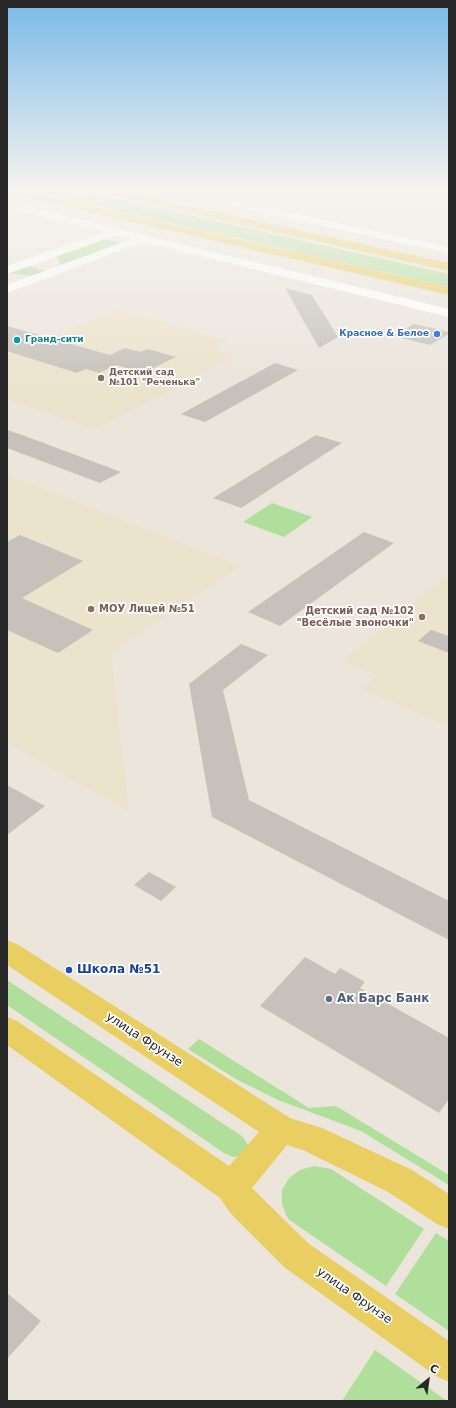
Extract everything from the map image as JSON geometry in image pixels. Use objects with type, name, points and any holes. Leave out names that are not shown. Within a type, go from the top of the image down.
[{"type":"main road","points":[[295,256],[449,291]]},
{"type":"main road","points":[[398,256],[449,267]]},
{"type":"main road","name":"улица Фрунзе","points":[[7,951],[281,1129],[310,1138],[400,1181],[449,1213]]},
{"type":"main road","name":"улица Фрунзе","points":[[7,1029],[232,1187],[243,1203],[296,1255],[449,1363]]},
{"type":"main road","points":[[232,1187],[281,1129]]},
{"type":"street","points":[[7,270],[48,256]]},
{"type":"street","points":[[7,289],[96,256]]},
{"type":"street","points":[[215,256],[449,313]]},
{"type":"shaded area","name":"Детский сад №101 \"Реченька\"","points":[[118,309],[229,341],[212,349],[236,356],[94,429],[7,399],[7,356]]},
{"type":"shaded area","name":"МОУ Лицей №51","points":[[7,475],[240,566],[111,653],[129,811],[7,743]]},
{"type":"shaded area","name":"Детский сад №102 \"Весёлые звоночки\"","points":[[449,574],[449,726],[362,689],[377,675],[342,661]]},
{"type":"green space","points":[[57,256],[92,256],[62,267]]},
{"type":"green space","points":[[313,256],[368,256],[449,274],[449,287]]},
{"type":"green space","points":[[26,265],[47,272],[36,276],[7,273]]},
{"type":"green space","points":[[272,503],[312,517],[284,537],[243,522]]},
{"type":"green space","points":[[7,980],[243,1137],[248,1145],[246,1151],[241,1156],[233,1157],[224,1153],[7,1005]]},
{"type":"green space","points":[[199,1039],[309,1108],[336,1106],[449,1175],[449,1185],[361,1131],[278,1100],[236,1079],[188,1049]]},
{"type":"green space","points":[[314,1166],[331,1169],[424,1229],[386,1286],[288,1219],[282,1204],[282,1190],[289,1178],[300,1170]]},
{"type":"green space","points":[[436,1233],[449,1241],[449,1331],[395,1294]]},
{"type":"green space","points":[[375,1350],[447,1401],[342,1401]]},
{"type":"building","points":[[285,288],[312,295],[338,337],[319,348]]},
{"type":"building","points":[[414,324],[449,332],[449,334],[430,345],[393,336]]},
{"type":"building","points":[[7,326],[110,355],[125,348],[140,352],[148,349],[176,357],[143,373],[116,365],[99,373],[86,369],[77,373],[7,351]]},
{"type":"building","points":[[275,363],[298,370],[205,422],[181,414]]},
{"type":"building","points":[[7,430],[121,472],[100,483],[7,448]]},
{"type":"building","points":[[316,435],[342,443],[241,508],[213,498]]},
{"type":"building","points":[[364,532],[394,543],[280,626],[248,612]]},
{"type":"building","points":[[20,535],[83,561],[22,598],[93,630],[58,653],[7,630],[7,542]]},
{"type":"building","points":[[431,630],[449,636],[449,653],[418,641]]},
{"type":"building","points":[[241,644],[268,655],[223,690],[249,800],[449,901],[449,940],[212,817],[189,684]]},
{"type":"building","points":[[7,785],[45,806],[7,835]]},
{"type":"building","points":[[149,872],[176,887],[161,901],[134,885]]},
{"type":"building","points":[[305,957],[335,974],[340,968],[365,982],[360,988],[449,1038],[449,1099],[439,1113],[260,1006]]},
{"type":"building","points":[[7,1293],[41,1321],[7,1359]]},
{"type":"place","name":"Красное & Белое","points":[[437,334]]},
{"type":"place","name":"Гранд-сити","points":[[17,340]]},
{"type":"place","name":"Детский сад №101 \"Реченька\"","points":[[101,378]]},
{"type":"place","name":"МОУ Лицей №51","points":[[91,609]]},
{"type":"place","name":"Детский сад №102 \"Весёлые звоночки\"","points":[[422,617]]},
{"type":"place","name":"Школа №51","points":[[69,970]]},
{"type":"place","name":"Ак Барс Банк","points":[[329,999]]}]
